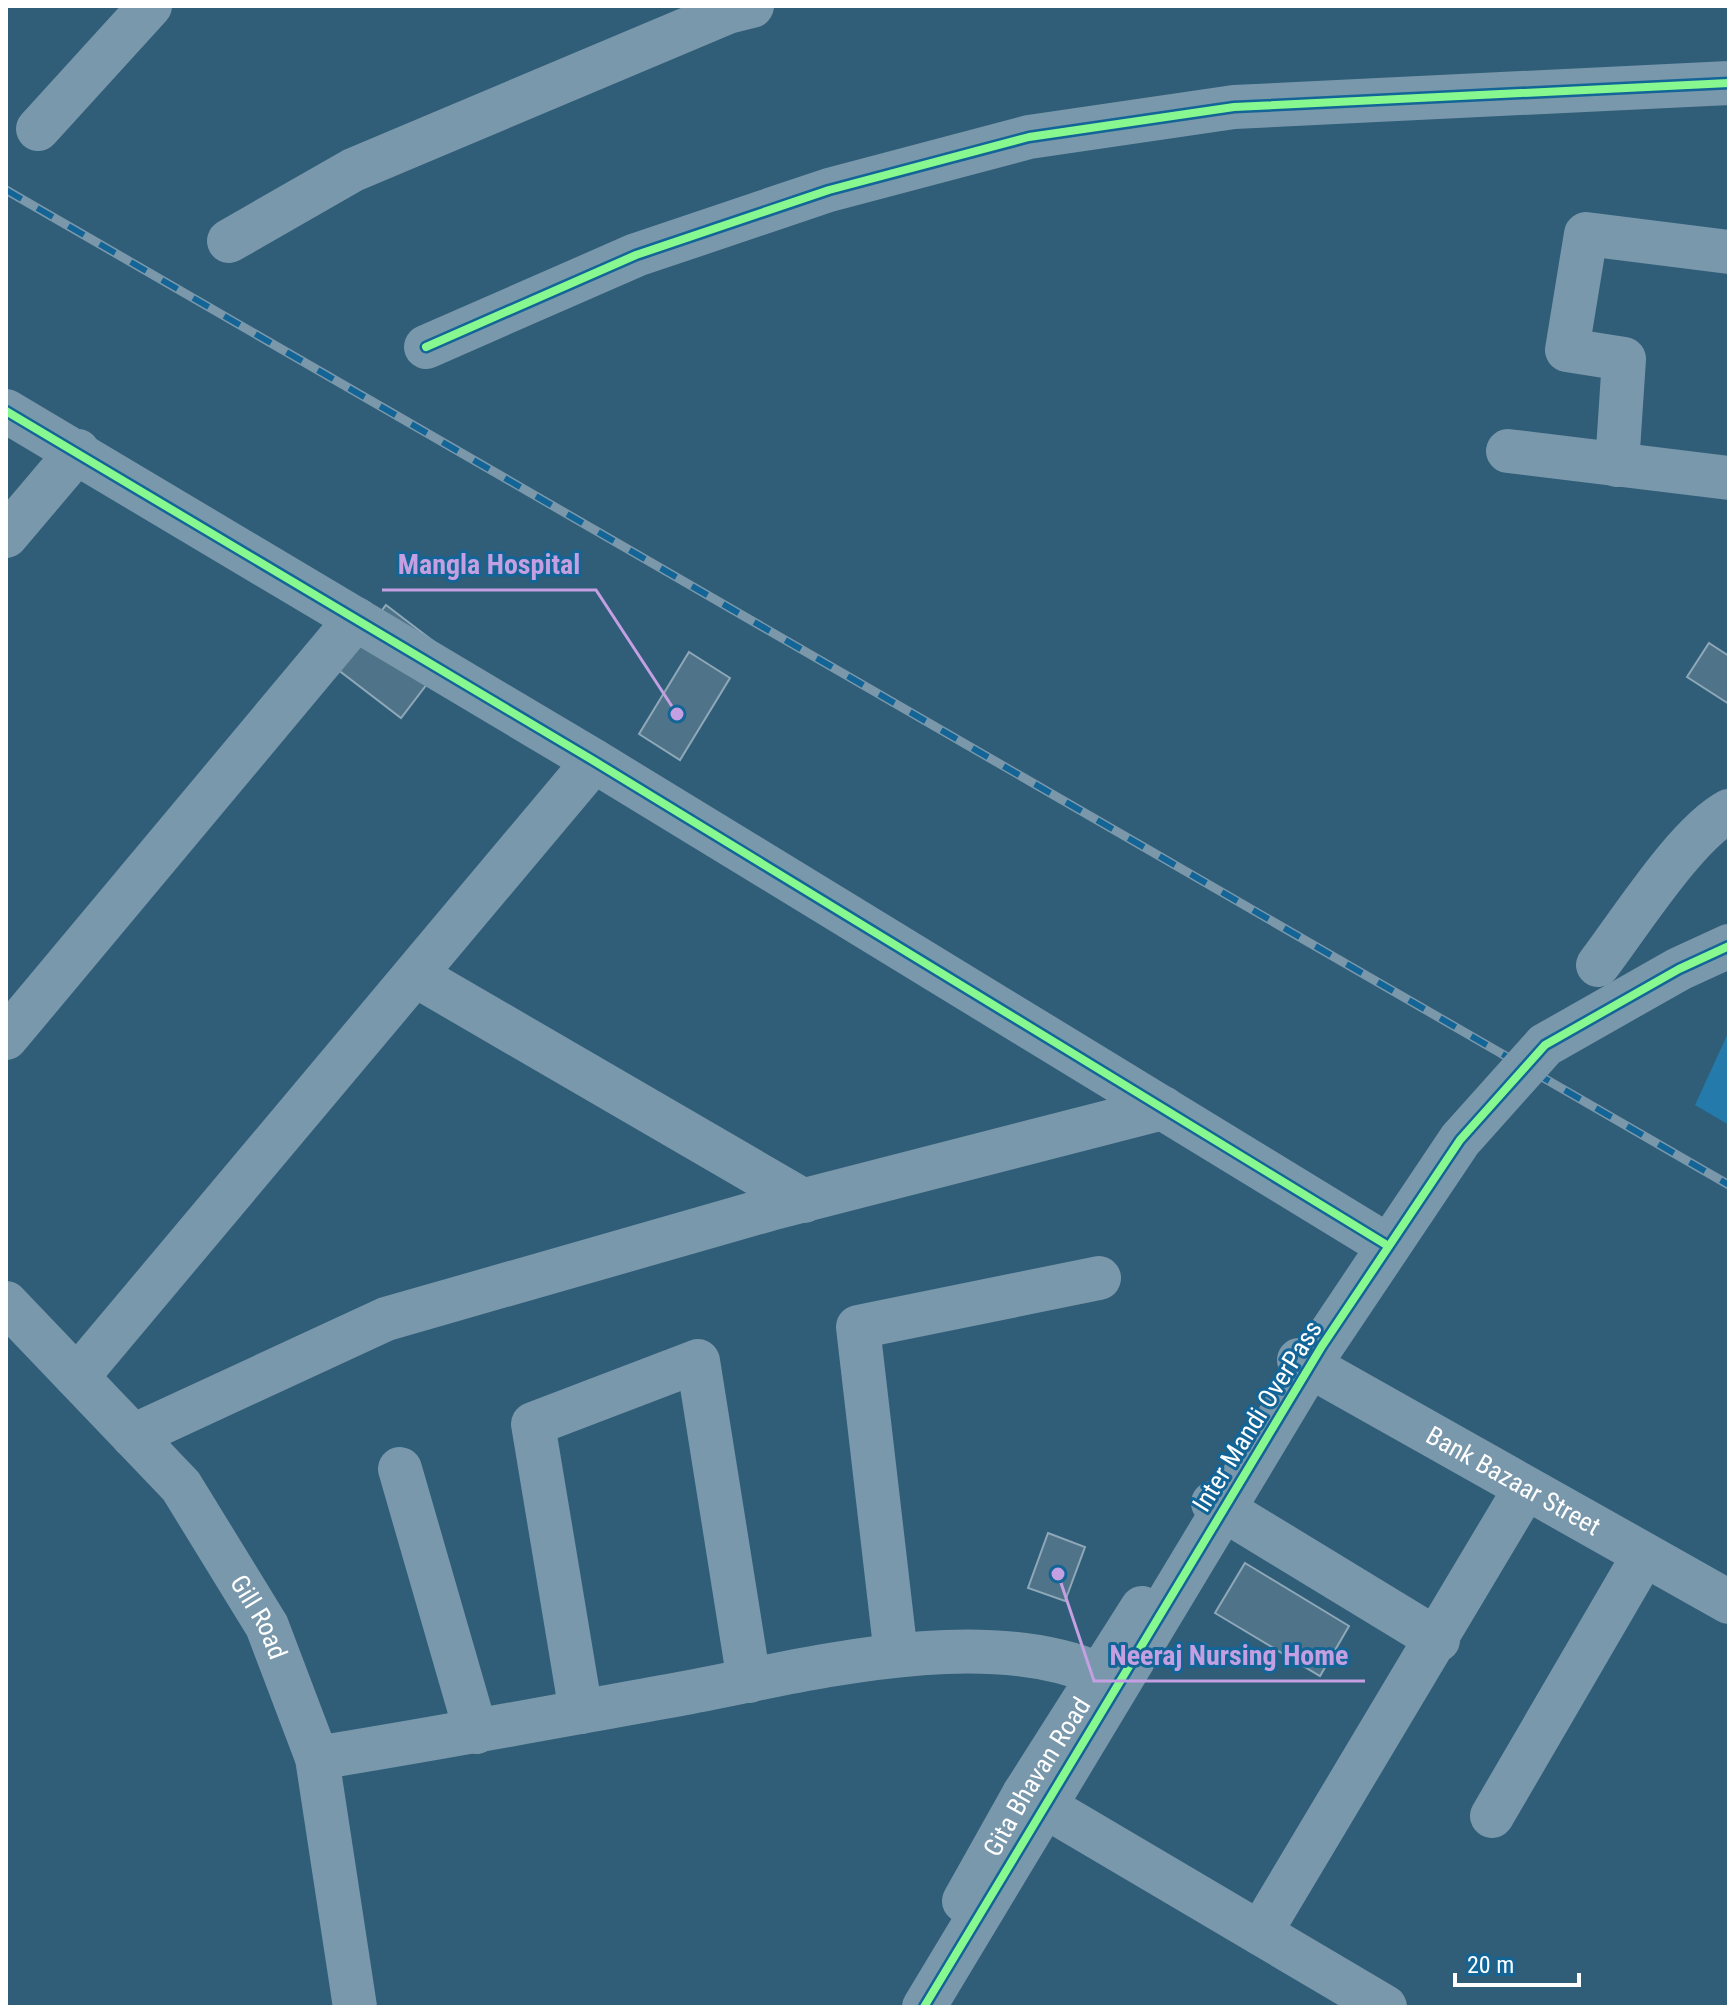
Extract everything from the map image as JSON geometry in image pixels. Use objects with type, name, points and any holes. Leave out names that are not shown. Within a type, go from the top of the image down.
[{"type":"street","points":[[38,129],[150,6]]},
{"type":"street","points":[[229,241],[353,170],[728,12],[752,6]]},
{"type":"street","points":[[426,347],[636,255],[829,190],[1029,137],[1234,107],[1729,83]]},
{"type":"street","points":[[1617,465],[1624,359],[1567,350],[1586,234],[1729,252]]},
{"type":"street","points":[[6,411],[78,451],[594,761],[1385,1244]]},
{"type":"street","points":[[6,536],[78,451]]},
{"type":"street","points":[[1508,451],[1729,478]]},
{"type":"street","points":[[6,1038],[356,619]]},
{"type":"street","points":[[77,1377],[594,761]]},
{"type":"street","points":[[1598,965],[1683,855],[1725,808]]},
{"type":"street","name":"Inter Mandi OverPass","points":[[924,2007],[1322,1346],[1460,1140],[1545,1045],[1679,969],[1729,946]]},
{"type":"street","points":[[415,975],[804,1201]]},
{"type":"street","points":[[133,1436],[386,1319],[804,1201],[1163,1108]]},
{"type":"street","name":"Gita Bhavan Road","points":[[905,2007],[1024,1794],[1098,1674],[1213,1503],[1299,1360],[1385,1244],[1417,1193]]},
{"type":"street","points":[[896,1655],[858,1327],[1099,1278]]},
{"type":"street","name":"Gill Road","points":[[6,1303],[181,1486],[267,1626],[317,1758],[355,2007]]},
{"type":"street","name":"Bank Bazaar Street","points":[[1299,1360],[1729,1602]]},
{"type":"street","points":[[581,1712],[533,1424],[698,1361],[749,1681]]},
{"type":"street","points":[[400,1469],[476,1732]]},
{"type":"street","points":[[1260,1933],[1438,1640],[1525,1489]]},
{"type":"street","points":[[1213,1503],[1438,1640]]},
{"type":"street","points":[[1492,1816],[1644,1555]]},
{"type":"street","points":[[317,1758],[896,1655],[1022,1653],[1075,1665],[1098,1674]]},
{"type":"street","points":[[1024,1794],[1385,2007]]},
{"type":"shaded area","points":[[1729,1031],[1729,1125],[1695,1105]]},
{"type":"building","points":[[386,605],[450,654],[401,718],[337,669]]},
{"type":"building","points":[[1709,643],[1729,656],[1729,704],[1687,677]]},
{"type":"building","points":[[689,652],[730,678],[680,760],[639,734]]},
{"type":"building","points":[[1048,1533],[1085,1547],[1065,1601],[1028,1588]]},
{"type":"building","points":[[1245,1563],[1349,1626],[1320,1676],[1215,1613]]},
{"type":"railway","points":[[6,190],[1729,1185]]},
{"type":"cycle path","points":[[426,347],[636,255],[829,190],[1029,137],[1234,107],[1729,83]]},
{"type":"cycle path","points":[[6,411],[594,761],[1385,1244]]},
{"type":"cycle path","points":[[924,2007],[1322,1346],[1460,1140],[1545,1045],[1679,969],[1729,946]]},
{"type":"place","name":"Mangla Hospital","points":[[677,714]]},
{"type":"place","name":"Neeraj Nursing Home","points":[[1058,1574]]}]
